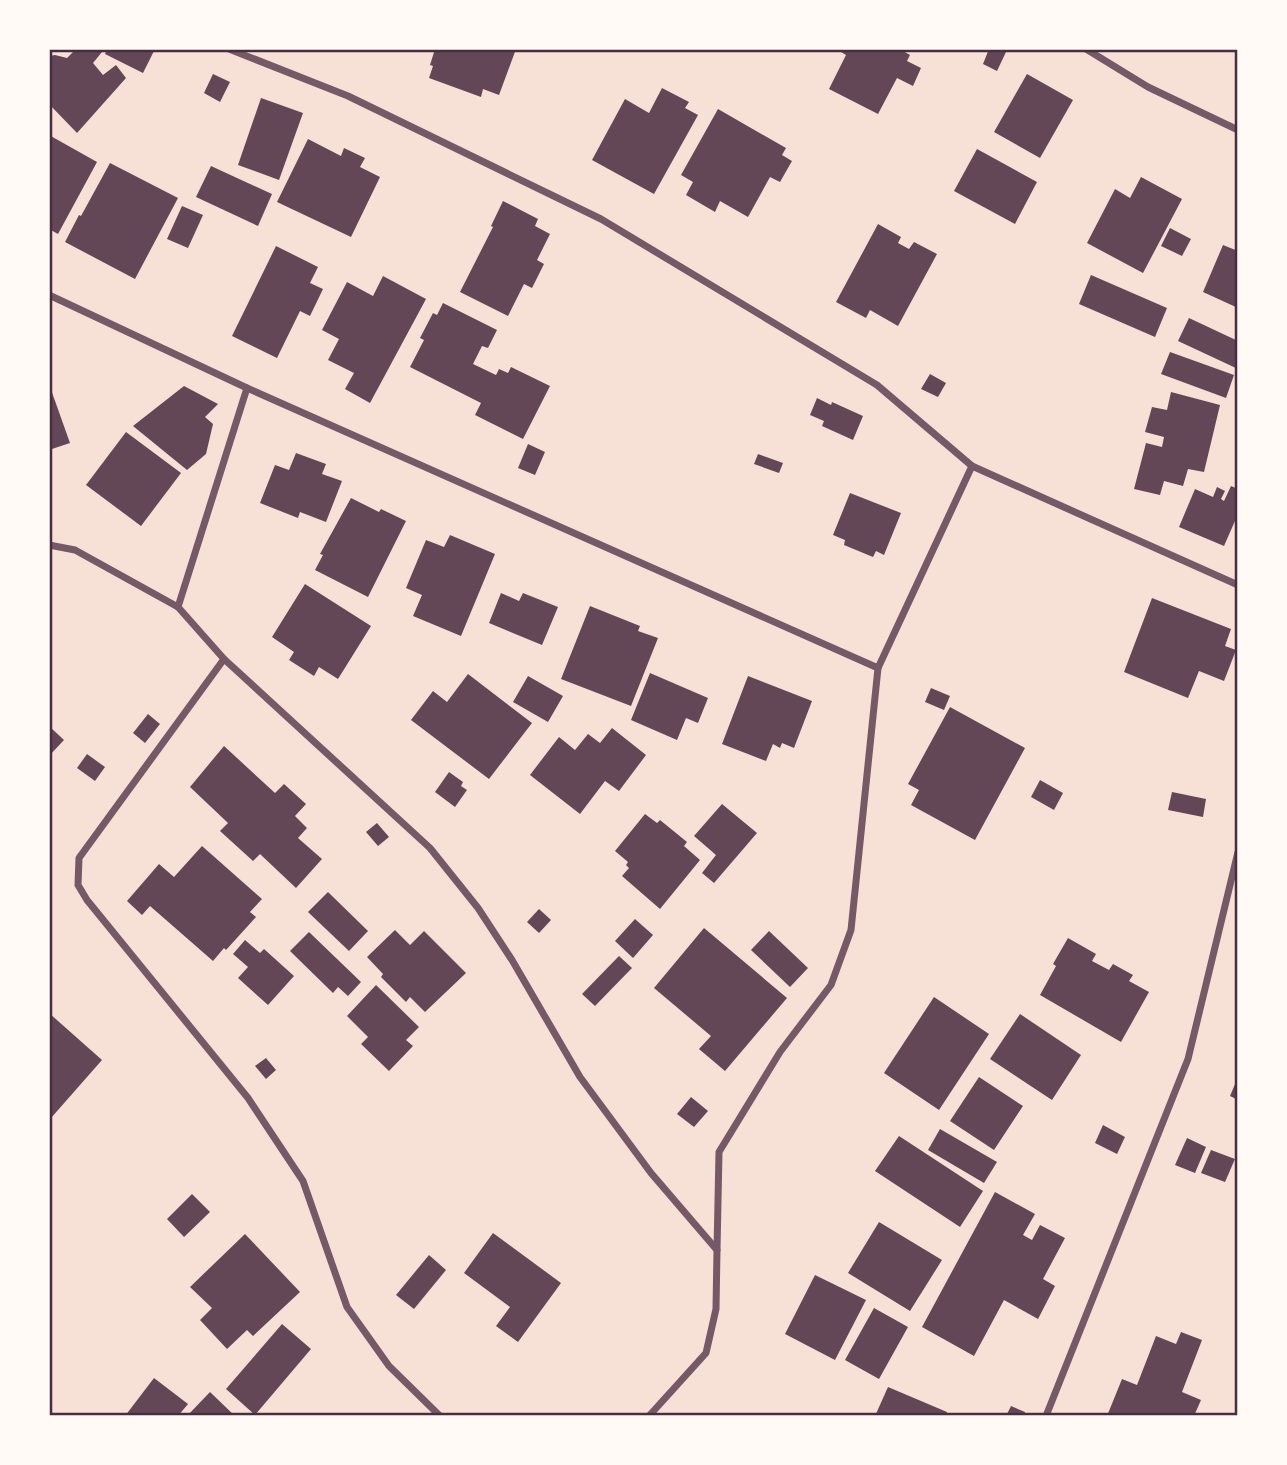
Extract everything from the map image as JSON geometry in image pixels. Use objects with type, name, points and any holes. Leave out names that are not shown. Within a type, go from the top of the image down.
[{"type":"street","points":[[229,49],[348,96],[601,219],[877,385],[972,466],[1238,585]]},
{"type":"street","points":[[1086,49],[1148,87],[1238,130]]},
{"type":"street","points":[[49,295],[247,388],[878,668]]},
{"type":"street","points":[[178,607],[247,388]]},
{"type":"street","points":[[649,1416],[706,1353],[716,1309],[719,1152],[780,1052],[831,985],[851,930],[878,668],[972,466]]},
{"type":"street","points":[[49,545],[75,550],[178,607],[224,659],[430,848],[478,908],[512,960],[580,1077],[651,1173],[717,1250]]},
{"type":"street","points":[[224,659],[79,858],[78,885],[87,900],[248,1098],[303,1181],[347,1307],[389,1366],[440,1416]]},
{"type":"street","points":[[1046,1416],[1188,1059],[1238,852]]},
{"type":"building","points":[[76,49],[98,49],[102,52],[93,63],[103,75],[116,65],[126,78],[77,133],[49,104],[49,56],[67,58]]},
{"type":"building","points":[[107,49],[155,49],[143,73],[105,54]]},
{"type":"building","points":[[435,49],[516,49],[499,95],[483,89],[481,97],[429,78]]},
{"type":"building","points":[[842,49],[904,49],[903,51],[910,55],[907,61],[921,68],[913,86],[897,78],[878,114],[829,89],[846,55],[841,52]]},
{"type":"building","points":[[989,49],[1006,52],[997,71],[983,64]]},
{"type":"building","points":[[213,74],[230,82],[220,102],[204,93]]},
{"type":"building","points":[[1027,74],[1073,100],[1040,158],[994,132]]},
{"type":"building","points":[[662,88],[689,102],[685,108],[698,115],[654,194],[592,160],[625,99],[649,113]]},
{"type":"building","points":[[261,98],[303,113],[279,180],[238,165]]},
{"type":"building","points":[[718,109],[786,148],[782,155],[792,161],[780,182],[770,177],[748,217],[720,201],[715,212],[686,195],[693,182],[681,175]]},
{"type":"building","points":[[49,135],[97,162],[58,234],[49,229]]},
{"type":"building","points":[[308,139],[341,156],[344,148],[365,158],[360,167],[380,177],[351,237],[277,202]]},
{"type":"building","points":[[977,149],[1037,182],[1015,224],[954,191]]},
{"type":"building","points":[[110,163],[178,198],[135,279],[65,242]]},
{"type":"building","points":[[211,166],[272,194],[258,226],[196,197]]},
{"type":"building","points":[[1141,177],[1182,199],[1143,273],[1087,243],[1115,189],[1130,198]]},
{"type":"building","points":[[503,201],[538,219],[535,226],[550,234],[537,260],[544,264],[532,288],[524,284],[508,316],[460,292]]},
{"type":"building","points":[[182,206],[203,215],[188,248],[167,239]]},
{"type":"building","points":[[878,224],[901,237],[898,243],[909,249],[914,242],[937,254],[898,326],[870,310],[866,318],[836,302]]},
{"type":"building","points":[[1170,228],[1191,239],[1182,256],[1161,246]]},
{"type":"building","points":[[1223,245],[1238,251],[1238,308],[1203,292]]},
{"type":"building","points":[[276,246],[318,267],[310,283],[323,289],[310,316],[300,311],[277,358],[232,336]]},
{"type":"building","points":[[1091,275],[1167,308],[1155,337],[1079,304]]},
{"type":"building","points":[[383,276],[426,299],[370,403],[345,389],[354,373],[328,360],[339,339],[322,330],[347,282],[373,296]]},
{"type":"building","points":[[443,303],[497,330],[488,348],[482,346],[473,364],[496,375],[499,369],[508,373],[511,367],[550,386],[523,439],[475,415],[481,403],[410,367],[424,340],[420,338],[433,313],[437,315]]},
{"type":"building","points":[[1189,318],[1238,341],[1238,369],[1178,341]]},
{"type":"building","points":[[1170,352],[1234,375],[1226,398],[1161,374]]},
{"type":"building","points":[[930,374],[946,383],[938,397],[921,389]]},
{"type":"building","points":[[49,384],[70,443],[49,450]]},
{"type":"building","points":[[184,386],[218,404],[205,417],[213,424],[206,454],[187,470],[133,426]]},
{"type":"building","points":[[1171,392],[1220,405],[1204,472],[1188,469],[1183,486],[1164,481],[1160,495],[1134,489],[1146,443],[1162,447],[1164,437],[1145,432],[1152,407],[1167,410]]},
{"type":"building","points":[[817,398],[863,416],[853,440],[822,426],[824,421],[810,415]]},
{"type":"building","points":[[126,432],[181,473],[141,526],[86,485]]},
{"type":"building","points":[[528,444],[545,452],[535,475],[518,468]]},
{"type":"building","points":[[296,453],[326,464],[322,474],[342,481],[326,522],[300,512],[298,518],[260,503],[275,465],[289,470]]},
{"type":"building","points":[[758,454],[783,463],[779,473],[754,464]]},
{"type":"building","points":[[1231,486],[1238,489],[1238,514],[1224,546],[1179,527],[1195,489],[1213,497],[1217,487],[1225,491],[1221,499],[1224,501]]},
{"type":"building","points":[[850,493],[901,513],[884,555],[876,551],[873,557],[844,545],[845,540],[833,535]]},
{"type":"building","points":[[351,498],[379,512],[381,509],[406,521],[368,597],[315,570],[323,555],[320,554]]},
{"type":"building","points":[[450,535],[495,554],[461,636],[413,616],[422,595],[406,588],[426,540],[444,547]]},
{"type":"building","points":[[305,584],[371,626],[338,679],[319,667],[314,676],[289,660],[294,652],[272,637]]},
{"type":"building","points":[[501,593],[519,601],[523,593],[558,607],[542,645],[489,623]]},
{"type":"building","points":[[1152,598],[1231,629],[1225,646],[1236,650],[1224,681],[1199,671],[1188,698],[1124,672]]},
{"type":"building","points":[[590,606],[640,626],[638,631],[658,638],[631,706],[561,679]]},
{"type":"building","points":[[650,673],[708,698],[698,723],[686,718],[677,740],[631,720]]},
{"type":"building","points":[[468,674],[532,723],[489,779],[411,720],[433,691],[447,702]]},
{"type":"building","points":[[528,676],[563,696],[548,722],[513,702]]},
{"type":"building","points":[[748,676],[812,701],[794,748],[782,743],[780,748],[773,744],[766,761],[722,744]]},
{"type":"building","points":[[931,688],[950,696],[944,710],[925,702]]},
{"type":"building","points":[[950,707],[1025,748],[975,840],[911,805],[919,790],[908,784]]},
{"type":"building","points":[[148,714],[160,724],[145,743],[133,733]]},
{"type":"building","points":[[49,726],[64,740],[49,756]]},
{"type":"building","points":[[612,728],[646,755],[619,791],[605,781],[580,814],[530,775],[559,737],[575,750],[588,734],[600,743]]},
{"type":"building","points":[[224,746],[275,793],[284,784],[306,804],[295,816],[307,828],[298,838],[322,859],[296,888],[260,854],[253,861],[220,831],[228,823],[190,787]]},
{"type":"building","points":[[87,754],[105,767],[95,781],[77,768]]},
{"type":"building","points":[[449,772],[463,782],[461,786],[467,790],[455,807],[435,792]]},
{"type":"building","points":[[1040,780],[1063,793],[1054,810],[1031,797]]},
{"type":"building","points":[[1172,792],[1206,799],[1203,817],[1168,810]]},
{"type":"building","points":[[722,804],[757,833],[714,883],[702,873],[716,855],[694,836]]},
{"type":"building","points":[[645,814],[657,823],[660,820],[687,842],[684,846],[700,860],[660,909],[622,876],[629,868],[626,865],[628,862],[615,851]]},
{"type":"building","points":[[377,823],[389,837],[378,846],[366,832]]},
{"type":"building","points":[[202,846],[262,899],[250,912],[256,917],[213,961],[150,906],[142,915],[127,901],[159,864],[174,877]]},
{"type":"building","points":[[328,892],[368,931],[349,951],[308,912]]},
{"type":"building","points":[[539,909],[551,920],[539,933],[527,922]]},
{"type":"building","points":[[635,919],[653,935],[633,958],[615,941]]},
{"type":"building","points":[[704,928],[787,998],[725,1071],[699,1049],[711,1036],[654,988]]},
{"type":"building","points":[[395,930],[410,945],[424,931],[466,973],[425,1012],[410,997],[406,1002],[381,977],[383,974],[367,957]]},
{"type":"building","points":[[769,931],[808,968],[790,987],[751,950]]},
{"type":"building","points":[[309,932],[361,982],[348,996],[338,987],[333,993],[290,951]]},
{"type":"building","points":[[1068,938],[1096,954],[1092,961],[1109,970],[1113,964],[1133,975],[1129,981],[1149,992],[1121,1042],[1040,995]]},
{"type":"building","points":[[245,940],[260,953],[264,949],[294,976],[268,1005],[238,978],[248,967],[233,954]]},
{"type":"building","points":[[619,956],[632,968],[595,1006],[582,994]]},
{"type":"building","points":[[376,985],[419,1027],[406,1040],[413,1046],[389,1071],[361,1044],[368,1037],[347,1016]]},
{"type":"building","points":[[934,997],[989,1034],[939,1110],[884,1073]]},
{"type":"building","points":[[49,1013],[102,1060],[51,1118],[49,1116]]},
{"type":"building","points":[[1020,1014],[1081,1055],[1052,1100],[990,1059]]},
{"type":"building","points":[[266,1058],[276,1070],[266,1079],[255,1066]]},
{"type":"building","points":[[979,1077],[1023,1106],[994,1150],[950,1121]]},
{"type":"building","points":[[1238,1077],[1238,1100],[1230,1096]]},
{"type":"building","points":[[691,1097],[708,1111],[694,1127],[677,1114]]},
{"type":"building","points":[[1103,1125],[1125,1137],[1117,1154],[1095,1143]]},
{"type":"building","points":[[940,1129],[997,1162],[984,1183],[928,1150]]},
{"type":"building","points":[[899,1136],[983,1191],[960,1227],[875,1171]]},
{"type":"building","points":[[1187,1138],[1206,1147],[1195,1173],[1175,1165]]},
{"type":"building","points":[[1211,1150],[1235,1159],[1225,1182],[1201,1173]]},
{"type":"building","points":[[995,1192],[1035,1214],[1023,1235],[1032,1240],[1040,1225],[1065,1238],[1043,1279],[1055,1286],[1038,1319],[1004,1300],[974,1356],[922,1327]]},
{"type":"building","points":[[192,1194],[210,1212],[184,1237],[167,1219]]},
{"type":"building","points":[[879,1222],[942,1260],[910,1311],[848,1273]]},
{"type":"building","points":[[493,1233],[561,1283],[518,1342],[496,1326],[510,1307],[464,1273]]},
{"type":"building","points":[[245,1234],[300,1292],[253,1336],[247,1330],[227,1349],[200,1320],[212,1308],[190,1287]]},
{"type":"building","points":[[429,1255],[446,1270],[414,1309],[396,1295]]},
{"type":"building","points":[[815,1275],[866,1300],[835,1360],[785,1334]]},
{"type":"building","points":[[874,1308],[908,1327],[879,1379],[845,1360]]},
{"type":"building","points":[[282,1324],[311,1349],[255,1415],[226,1389]]},
{"type":"building","points":[[1181,1332],[1202,1340],[1182,1392],[1201,1400],[1194,1416],[1107,1416],[1122,1379],[1137,1385],[1156,1336],[1176,1344]]},
{"type":"building","points":[[154,1378],[188,1404],[178,1416],[125,1416]]},
{"type":"building","points":[[888,1387],[947,1412],[946,1416],[875,1416]]},
{"type":"building","points":[[210,1392],[235,1416],[187,1416]]},
{"type":"building","points":[[1011,1406],[1025,1412],[1024,1416],[1006,1416]]}]
